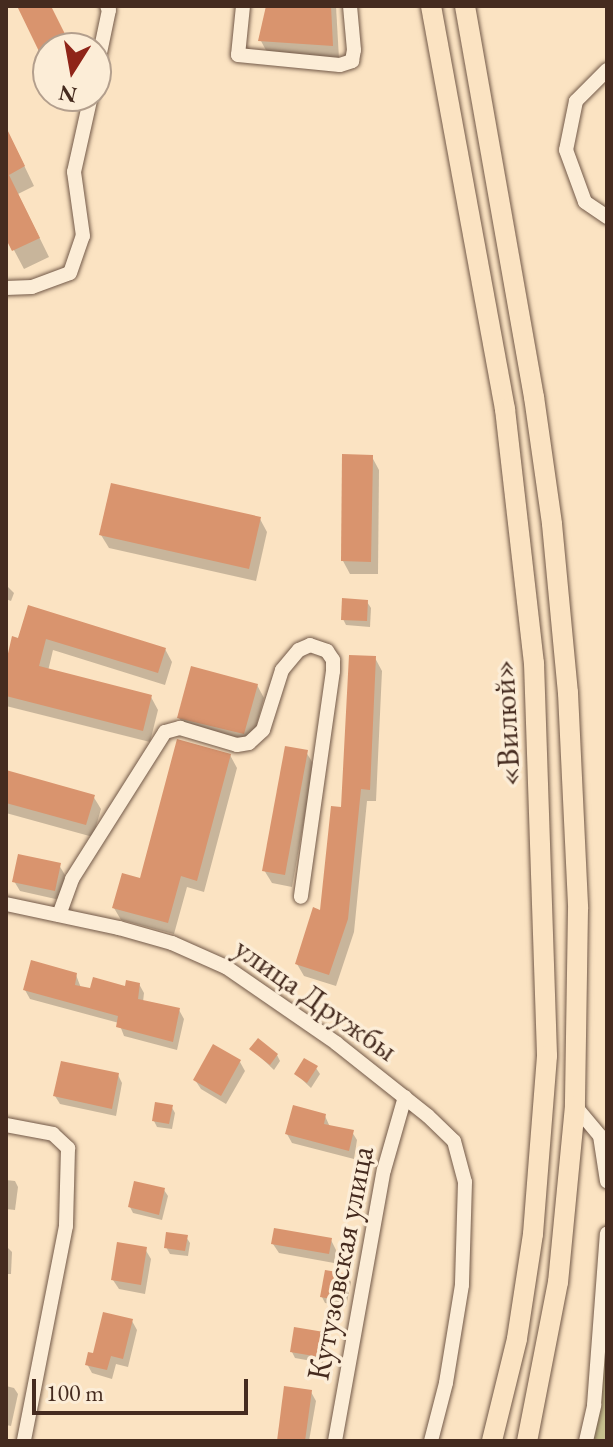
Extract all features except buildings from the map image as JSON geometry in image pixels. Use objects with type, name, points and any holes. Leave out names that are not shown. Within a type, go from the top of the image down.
[{"type":"highway","name":"«Вилюй»","points":[[431,6],[505,409],[535,679],[547,1056],[533,1234],[517,1339],[492,1441]]},
{"type":"highway","name":"«Вилюй»","points":[[465,6],[534,397],[552,524],[568,693],[578,909],[575,1106],[558,1282],[527,1441]]},
{"type":"street","points":[[104,32],[107,6]]},
{"type":"street","points":[[243,6],[238,55],[340,65],[352,61],[354,50],[350,6]]},
{"type":"street","points":[[607,70],[576,101],[566,150],[585,202],[607,217]]},
{"type":"street","points":[[6,288],[32,287],[70,273],[83,236],[74,172],[87,112]]},
{"type":"street","points":[[59,915],[72,879],[165,732],[180,728],[237,745],[249,743],[263,730],[282,670],[299,650],[310,645],[327,651],[333,660],[333,671],[301,897]]},
{"type":"street","name":"улица Дружбы","points":[[6,904],[172,943],[226,967],[336,1043],[405,1097],[454,1141],[465,1182],[462,1285],[449,1368],[431,1441]]},
{"type":"street","name":"Кутузовская улица","points":[[335,1441],[384,1170],[405,1097]]},
{"type":"street","points":[[575,1106],[600,1136],[607,1181]]},
{"type":"street","points":[[6,1125],[53,1134],[68,1148],[66,1226],[24,1441]]},
{"type":"street","points":[[586,1441],[594,1405],[607,1233]]},
{"type":"shaded area","points":[[605,1223],[607,1441],[589,1441]]}]
